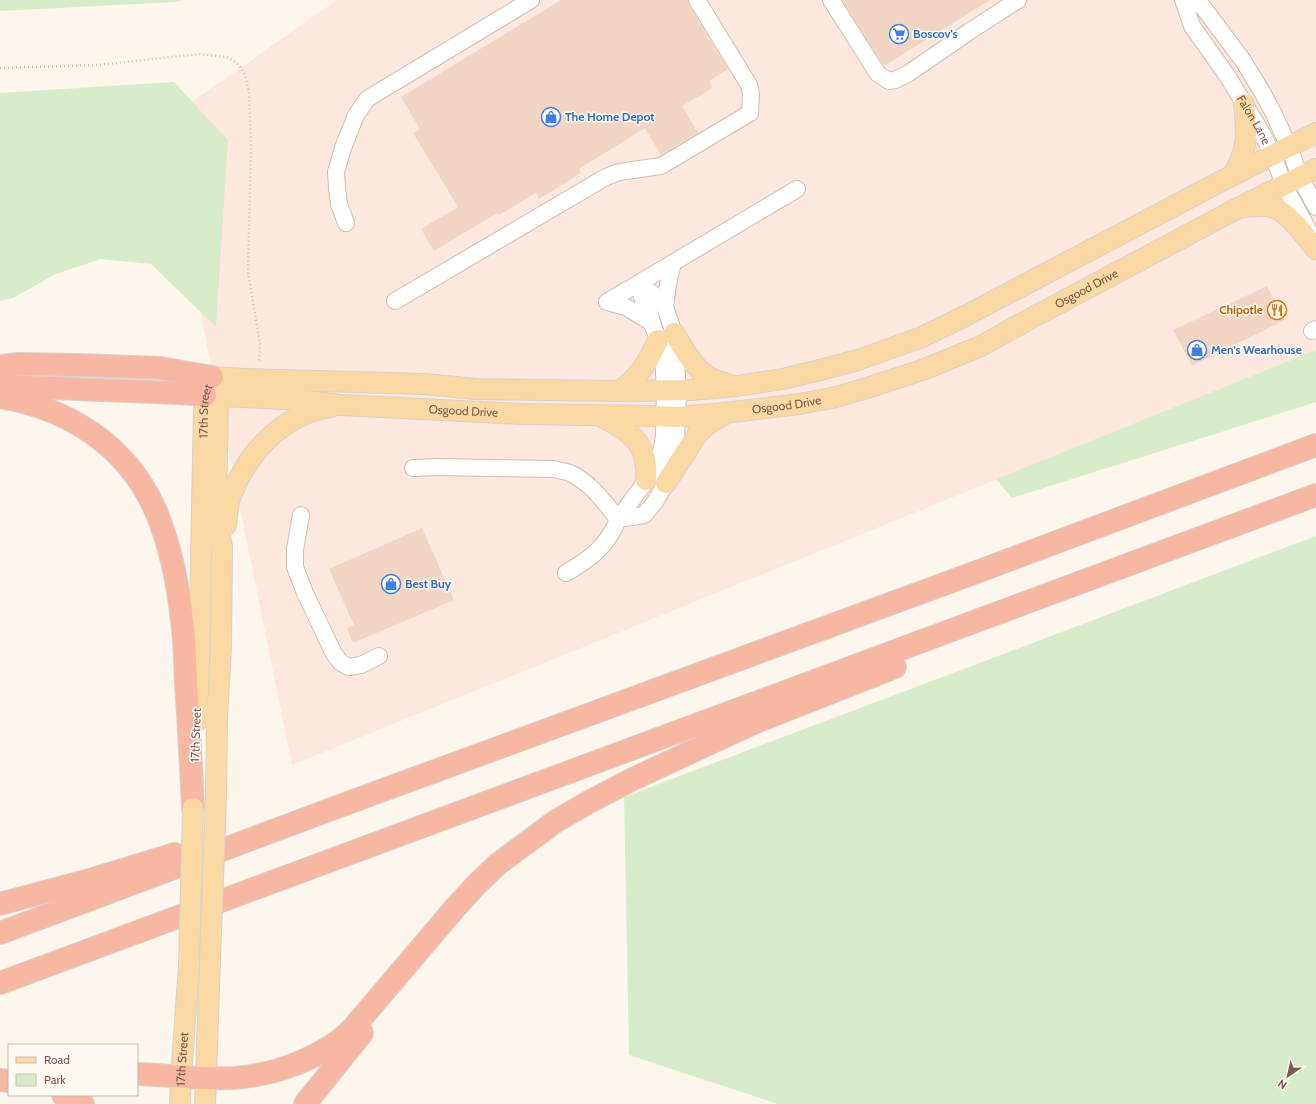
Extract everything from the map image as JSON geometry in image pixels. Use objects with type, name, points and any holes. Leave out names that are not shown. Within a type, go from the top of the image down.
[{"type":"highway","points":[[0,366],[20,364],[160,368],[212,389]]},
{"type":"highway","points":[[0,386],[170,393],[212,389]]},
{"type":"highway","points":[[0,397],[40,406],[80,424],[98,437],[124,462],[145,490],[155,509],[164,534],[173,570],[182,622],[193,808]]},
{"type":"highway","points":[[0,933],[1316,445]]},
{"type":"highway","points":[[0,983],[1316,495]]},
{"type":"highway","points":[[138,1074],[234,1078],[275,1071],[296,1065],[336,1044],[353,1028],[476,885],[498,864],[556,821],[588,802],[635,778],[751,724],[1073,596],[1194,541]]},
{"type":"highway","points":[[0,904],[93,880],[144,863],[337,807]]},
{"type":"highway","points":[[305,1104],[375,1016],[436,931]]},
{"type":"highway","points":[[65,1096],[83,1104]]},
{"type":"main road","points":[[1233,174],[1241,161],[1245,150],[1247,130],[1244,104]]},
{"type":"main road","name":"Osgood Drive","points":[[212,389],[259,379],[425,384],[475,389],[671,391],[737,386],[783,379],[858,360],[922,337],[967,315],[1233,174],[1316,133]]},
{"type":"main road","name":"Osgood Drive","points":[[212,389],[341,405],[522,414],[671,416],[725,413],[800,404],[832,398],[924,369],[981,346],[1240,207],[1300,177]]},
{"type":"main road","points":[[1240,207],[1267,206],[1279,210],[1297,226],[1316,249]]},
{"type":"main road","points":[[619,391],[638,376],[651,356],[661,332],[706,376],[737,386]]},
{"type":"main road","name":"17th Street","points":[[205,1104],[216,797],[217,719],[221,647],[222,547],[216,514],[212,389]]},
{"type":"main road","name":"17th Street","points":[[180,1104],[189,965],[199,660],[204,416],[212,389]]},
{"type":"main road","points":[[222,547],[231,496],[242,472],[261,446],[273,434],[287,424],[323,408],[341,405]]},
{"type":"main road","points":[[666,483],[698,433],[708,424],[725,413]]},
{"type":"main road","points":[[598,415],[622,428],[632,436],[640,447],[647,467],[646,480]]},
{"type":"street","points":[[346,223],[339,204],[336,188],[336,172],[343,148],[356,115],[367,99],[531,0]]},
{"type":"street","points":[[395,300],[606,177],[618,172],[661,166],[750,113],[751,94],[749,85],[697,0]]},
{"type":"street","points":[[831,0],[878,74],[889,81],[895,80],[909,73],[1018,0]]},
{"type":"street","name":"Falon Lane","points":[[1183,0],[1192,26],[1228,77],[1259,128],[1281,151],[1300,177],[1316,207]]},
{"type":"street","name":"Falon Lane","points":[[1192,0],[1203,7],[1244,62],[1273,112],[1281,151]]},
{"type":"street","name":"Falon Lane","points":[[1300,177],[1298,210],[1316,246]]},
{"type":"street","points":[[661,332],[626,307],[607,302],[797,189]]},
{"type":"street","points":[[618,519],[644,515],[655,502],[666,483],[676,437],[671,416],[671,391],[663,354],[661,332],[672,263]]},
{"type":"street","points":[[638,284],[653,294],[665,307]]},
{"type":"street","points":[[638,284],[643,300],[661,332]]},
{"type":"street","points":[[566,573],[583,563],[602,546],[613,532],[618,519],[655,469],[671,416]]},
{"type":"street","points":[[413,468],[554,469],[569,473],[581,480],[595,491],[618,519]]},
{"type":"street","points":[[301,515],[295,567],[305,593],[334,654],[342,663],[350,667],[361,665],[379,656]]},
{"type":"path","points":[[0,68],[98,65],[199,54],[226,57],[237,63],[245,74],[249,93],[251,146],[248,272],[260,344],[259,379]]},
{"type":"shaded area","points":[[337,0],[1316,0],[1316,350],[292,765],[162,123]]},
{"type":"green space","points":[[0,0],[182,0],[176,2],[0,11]]},
{"type":"green space","points":[[174,82],[228,140],[216,327],[151,264],[101,259],[56,274],[13,298],[0,301],[0,93]]},
{"type":"green space","points":[[1316,350],[1316,402],[1012,498],[996,479]]},
{"type":"green space","points":[[1316,536],[1316,1104],[778,1104],[629,1055],[624,797]]},
{"type":"building","name":"The Home Depot","points":[[561,0],[688,0],[689,5],[728,69],[709,81],[713,88],[682,106],[698,133],[661,155],[645,128],[579,169],[581,173],[539,199],[536,193],[499,215],[497,213],[434,251],[421,229],[458,207],[413,133],[420,129],[401,97]]},
{"type":"building","name":"Boscov's","points":[[842,0],[990,0],[884,66]]},
{"type":"building","points":[[1267,286],[1285,320],[1192,366],[1173,330]]},
{"type":"building","name":"Best Buy","points":[[422,528],[454,600],[353,643],[347,628],[354,625],[329,569]]},
{"type":"place","name":"Boscov's","points":[[899,34]]},
{"type":"place","name":"The Home Depot","points":[[551,117]]},
{"type":"place","name":"Chipotle","points":[[1277,310]]},
{"type":"place","name":"Men's Wearhouse","points":[[1197,350]]},
{"type":"place","name":"Best Buy","points":[[391,584]]}]
